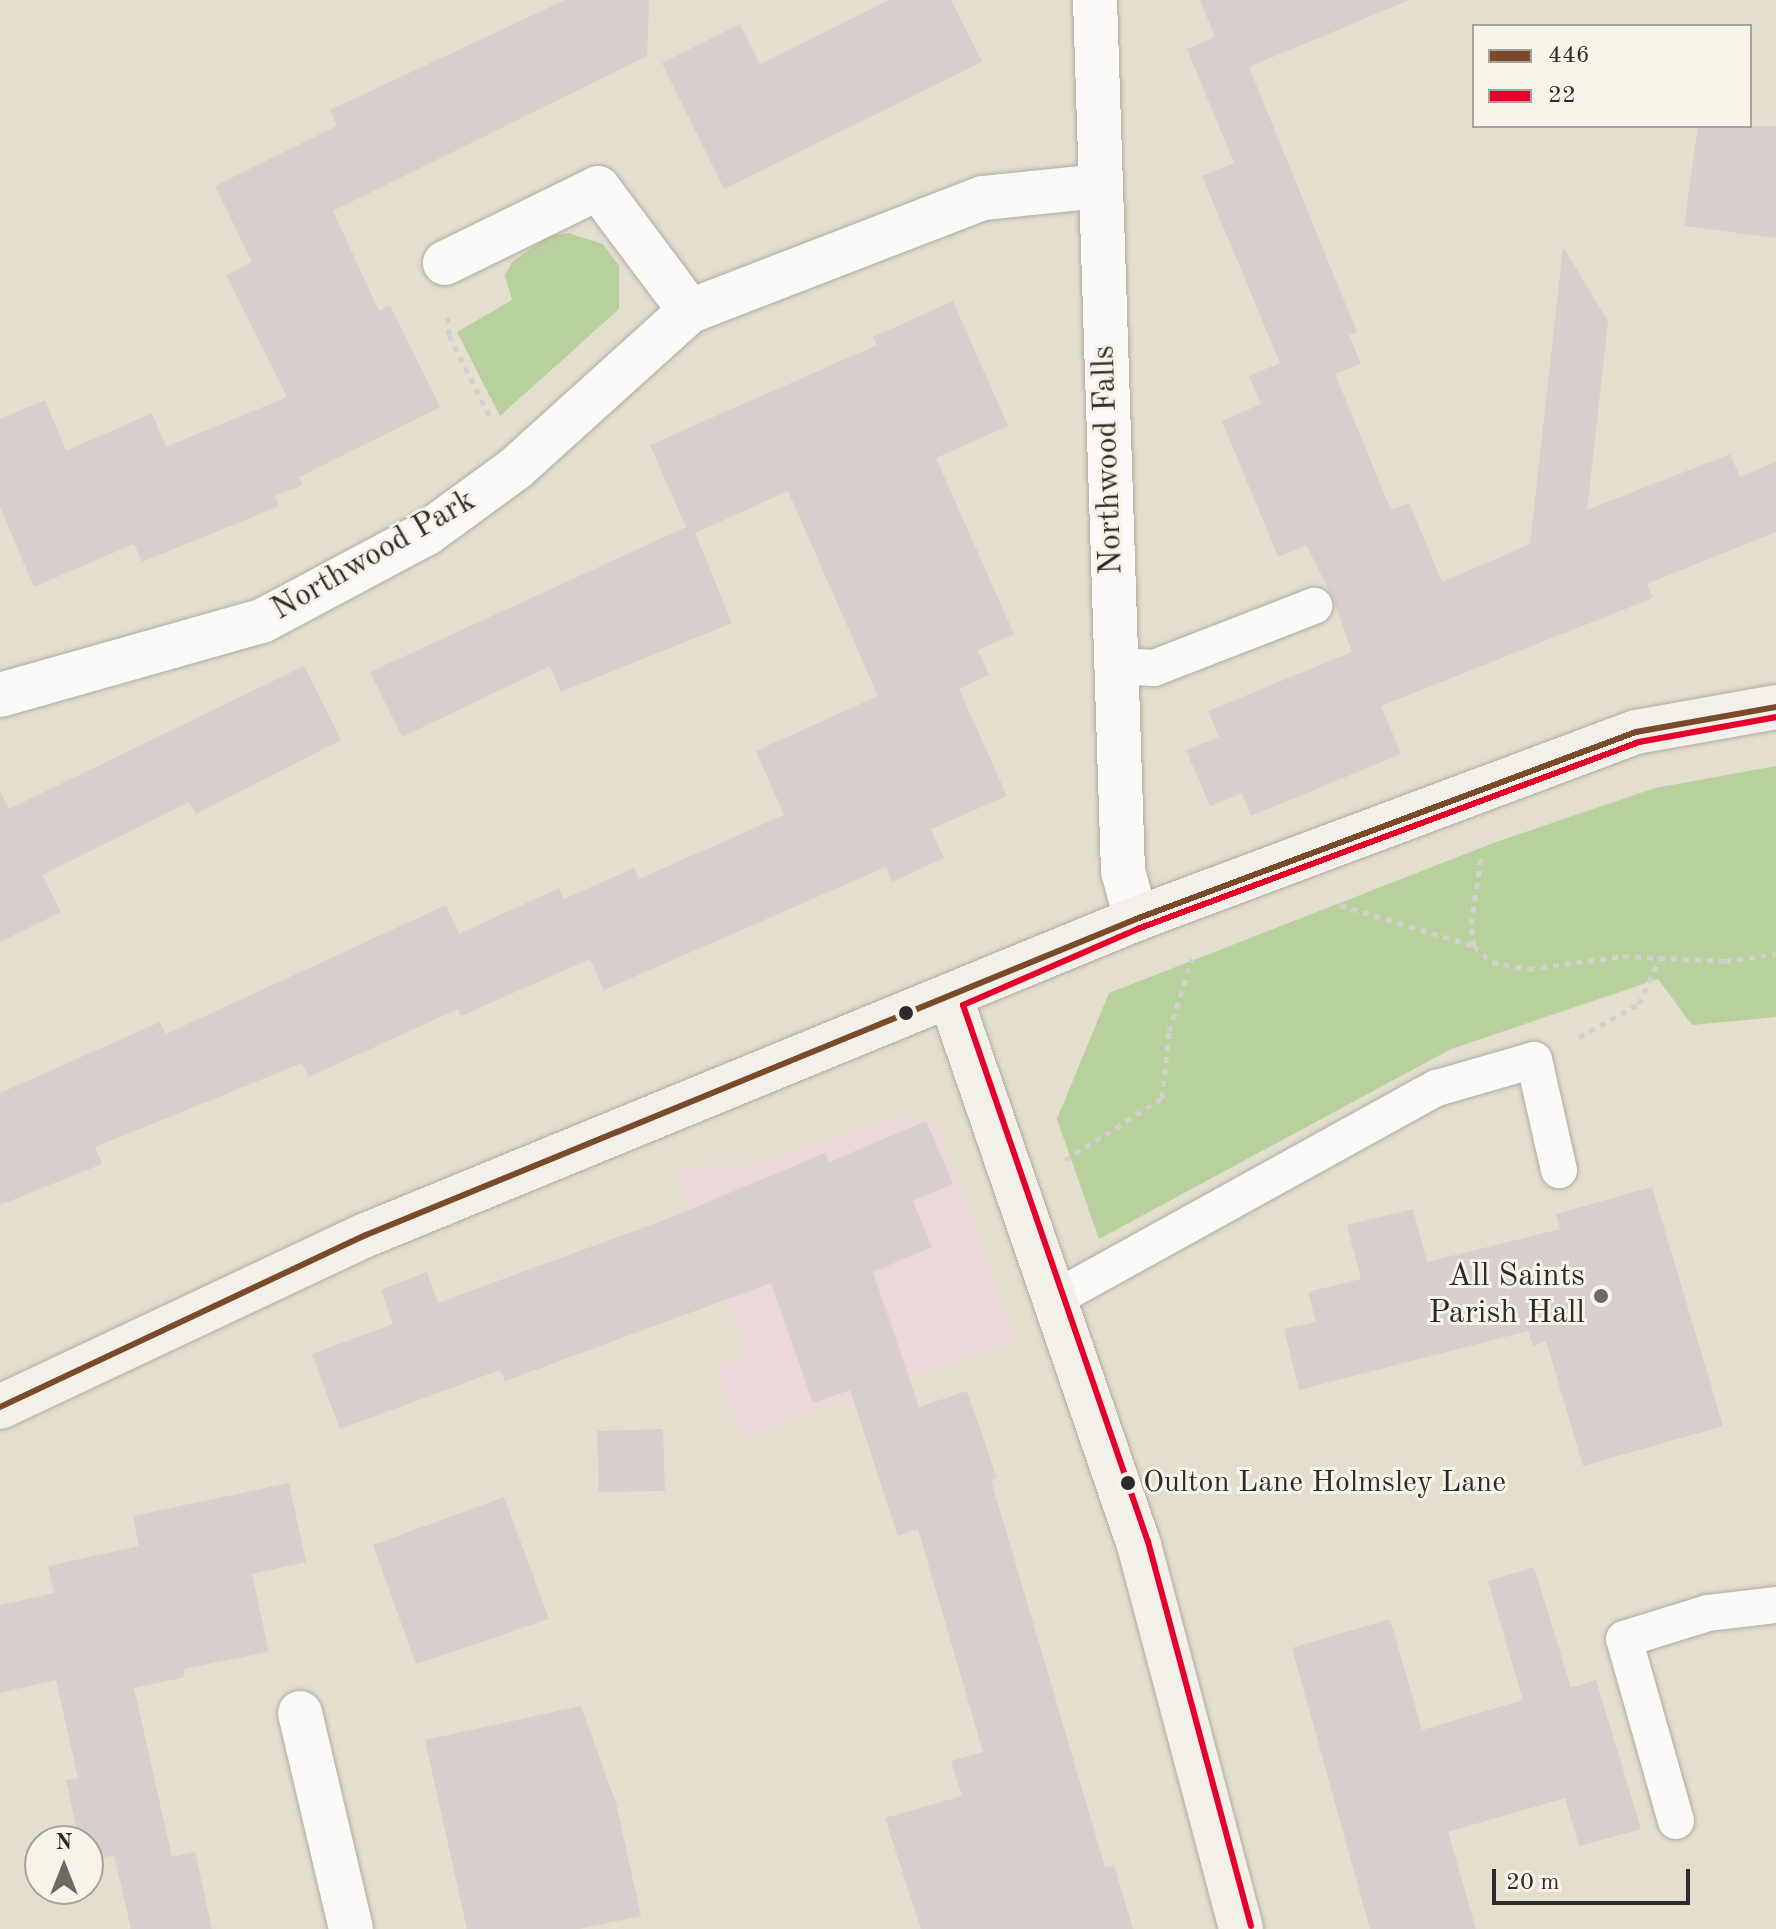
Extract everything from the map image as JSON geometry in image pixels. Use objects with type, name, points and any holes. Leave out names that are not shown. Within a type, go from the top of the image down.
[{"type":"street","name":"Northwood Falls","points":[[1095,0],[1123,871],[1136,919]]},
{"type":"street","name":"Northwood Park","points":[[0,695],[262,621],[427,533],[516,468],[690,311],[983,198],[1100,186]]},
{"type":"street","points":[[445,263],[598,188],[690,311]]},
{"type":"street","points":[[0,1407],[366,1235],[951,999],[1136,919],[1636,732],[1776,707]]},
{"type":"street","points":[[951,999],[1139,1545],[1241,1929]]},
{"type":"street","points":[[300,1713],[351,1929]]},
{"type":"lane","points":[[1116,666],[1154,668],[1314,606]]},
{"type":"lane","points":[[1054,1299],[1437,1088],[1534,1060],[1559,1170]]},
{"type":"lane","points":[[1676,1821],[1624,1639],[1708,1613],[1776,1605]]},
{"type":"path","points":[[445,263],[449,335],[516,468]]},
{"type":"path","points":[[1474,946],[1472,912],[1493,785]]},
{"type":"path","points":[[1261,873],[1355,911],[1474,946],[1492,962],[1529,969],[1623,956],[1725,961],[1776,954]]},
{"type":"path","points":[[1017,1190],[1162,1098],[1169,1031],[1218,888]]},
{"type":"path","points":[[1534,1060],[1639,1004],[1660,958]]},
{"type":"shaded area","points":[[903,1115],[936,1123],[1016,1340],[742,1437],[716,1368],[748,1354],[674,1167],[750,1166]]},
{"type":"green space","points":[[568,233],[603,244],[619,266],[619,309],[500,416],[457,332],[512,300],[505,275],[512,262],[549,236]]},
{"type":"green space","points":[[1776,766],[1776,1017],[1692,1025],[1658,979],[1451,1049],[1099,1239],[1057,1119],[1109,993],[1496,842],[1655,788]]},
{"type":"building","points":[[565,0],[649,0],[647,56],[333,211],[379,311],[390,305],[440,407],[299,477],[303,485],[275,496],[279,506],[142,562],[134,544],[34,587],[0,507],[0,419],[45,400],[66,451],[152,413],[166,447],[287,397],[226,275],[252,262],[215,186],[337,126],[330,110]]},
{"type":"building","points":[[889,0],[951,0],[982,62],[724,189],[662,63],[740,24],[760,64]]},
{"type":"building","points":[[1200,0],[1409,0],[1249,67],[1357,332],[1349,335],[1361,364],[1335,374],[1391,510],[1409,503],[1442,582],[1530,544],[1563,247],[1608,321],[1587,510],[1730,454],[1740,477],[1776,462],[1776,532],[1647,584],[1653,598],[1381,706],[1401,754],[1251,816],[1242,793],[1210,806],[1186,750],[1219,737],[1208,711],[1352,652],[1333,598],[1306,545],[1278,557],[1222,421],[1261,404],[1249,376],[1280,363],[1202,176],[1234,163],[1187,49],[1215,37]]},
{"type":"building","points":[[1776,126],[1776,238],[1684,226],[1698,128]]},
{"type":"building","points":[[953,301],[1008,426],[936,458],[1014,634],[978,650],[989,675],[959,689],[1007,796],[931,829],[944,858],[892,882],[886,867],[604,990],[590,959],[461,1016],[458,1009],[309,1077],[302,1063],[95,1147],[102,1164],[0,1205],[0,1093],[160,1022],[166,1034],[446,905],[459,934],[559,888],[564,899],[634,868],[639,879],[784,815],[756,751],[878,696],[788,491],[695,533],[732,623],[561,692],[550,666],[402,737],[370,672],[686,527],[650,445],[877,345],[873,337]]},
{"type":"building","points":[[304,666],[341,740],[196,814],[189,802],[42,875],[61,912],[0,942],[0,791],[9,809]]},
{"type":"building","points":[[926,1121],[953,1184],[913,1201],[932,1247],[873,1272],[919,1407],[967,1391],[997,1478],[991,1480],[1105,1867],[1114,1865],[1133,1929],[921,1929],[885,1818],[962,1796],[951,1761],[983,1752],[918,1529],[898,1536],[850,1390],[813,1403],[771,1283],[505,1381],[500,1370],[340,1429],[312,1354],[393,1324],[381,1290],[427,1272],[438,1303],[675,1216],[825,1153],[829,1162]]},
{"type":"building","points":[[1652,1187],[1723,1426],[1583,1466],[1546,1341],[1533,1346],[1528,1331],[1299,1390],[1284,1329],[1316,1322],[1308,1292],[1361,1279],[1347,1225],[1413,1209],[1427,1262],[1560,1229],[1556,1214]]},
{"type":"building","points":[[663,1429],[665,1491],[599,1492],[597,1431]]},
{"type":"building","points":[[289,1483],[306,1562],[252,1574],[269,1652],[183,1669],[185,1677],[134,1688],[172,1857],[195,1852],[212,1929],[131,1929],[114,1855],[104,1857],[104,1825],[76,1825],[66,1780],[78,1778],[56,1680],[0,1693],[0,1605],[54,1593],[48,1566],[139,1546],[133,1516]]},
{"type":"building","points":[[504,1497],[549,1619],[416,1664],[373,1545]]},
{"type":"building","points":[[1534,1567],[1571,1688],[1596,1680],[1641,1829],[1579,1846],[1565,1798],[1448,1832],[1476,1929],[1370,1929],[1292,1648],[1390,1619],[1422,1730],[1523,1700],[1488,1581]]},
{"type":"building","points":[[581,1706],[616,1803],[641,1916],[579,1929],[467,1929],[425,1740]]},
{"type":"transit line","name":"446","points":[[0,1407],[366,1235],[1136,919],[1636,732],[1776,707]]},
{"type":"transit line","name":"22","points":[[1251,1926],[1148,1542],[963,1005],[1140,928],[1639,742],[1776,717]]},
{"type":"place","name":"All Saints Parish Hall","points":[[1601,1296]]},
{"type":"place","name":"Oulton Lane Holmsley Lane","points":[[1128,1483]]}]
